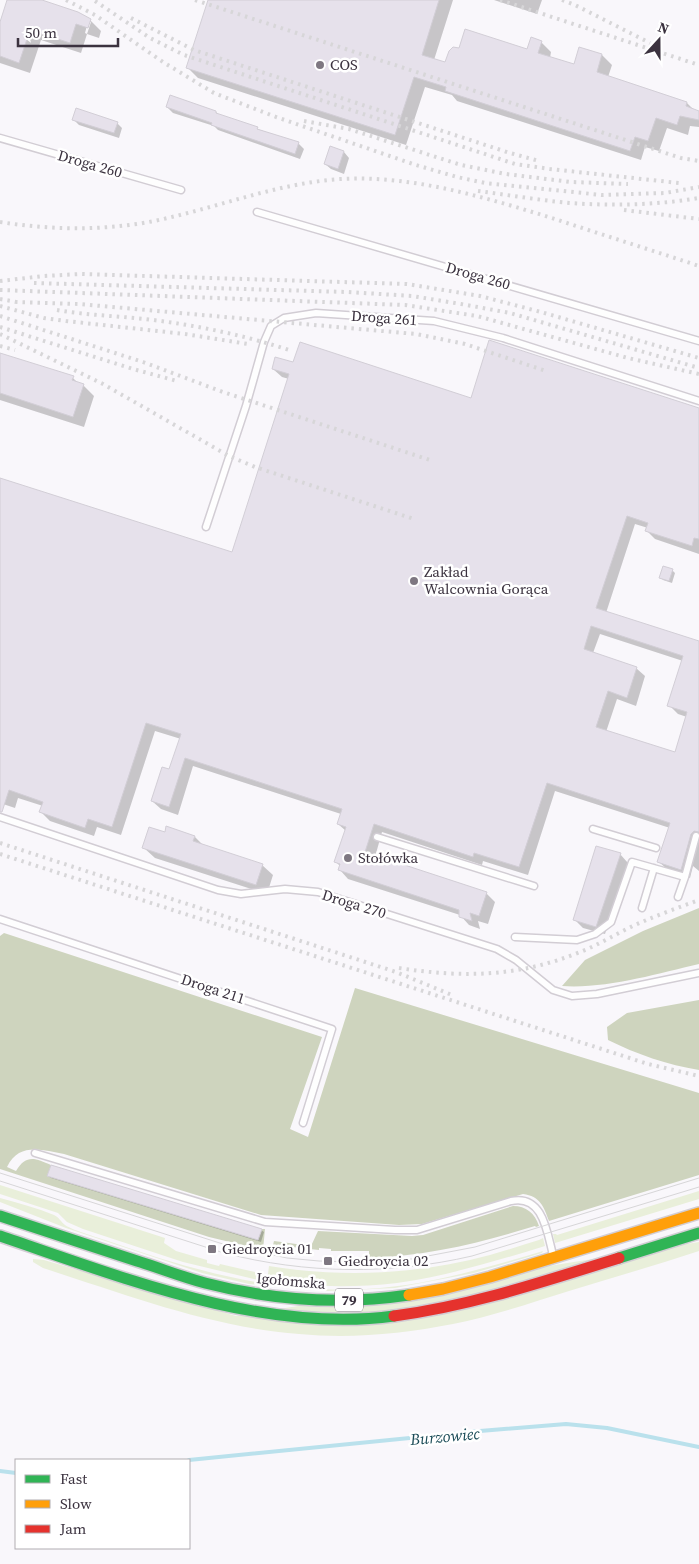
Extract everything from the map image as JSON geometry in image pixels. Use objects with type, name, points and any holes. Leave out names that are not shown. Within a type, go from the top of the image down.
[{"type":"main road","name":"Igołomska","points":[[0,1216],[204,1283],[236,1290],[300,1299],[370,1299],[427,1292],[489,1278],[699,1213]]},
{"type":"main road","name":"79","points":[[0,1236],[144,1283],[211,1302],[280,1314],[337,1319],[389,1317],[464,1304],[560,1277],[699,1233]]},
{"type":"lane","name":"Droga 260","points":[[0,138],[181,190]]},
{"type":"lane","name":"Droga 260","points":[[257,212],[699,341]]},
{"type":"lane","name":"Droga 261","points":[[206,527],[246,406],[264,342],[271,326],[284,318],[316,313],[434,321],[503,338],[699,401]]},
{"type":"lane","name":"Droga 270","points":[[0,817],[218,890],[241,894],[285,889],[318,892],[497,949],[516,960],[553,990],[572,996],[597,994],[699,973]]},
{"type":"lane","points":[[593,828],[656,848]]},
{"type":"lane","points":[[678,897],[696,836]]},
{"type":"lane","points":[[377,837],[534,886]]},
{"type":"lane","points":[[515,937],[577,940],[596,934],[611,922],[632,862],[685,876]]},
{"type":"lane","points":[[642,908],[654,868]]},
{"type":"lane","name":"Droga 211","points":[[0,920],[332,1029],[303,1123]]},
{"type":"lane","points":[[35,1153],[265,1222],[417,1230],[511,1201],[522,1200],[533,1205],[540,1213],[554,1258]]},
{"type":"green space","points":[[699,908],[699,964],[613,983],[562,986],[585,960],[643,931]]},
{"type":"green space","points":[[4,933],[322,1037],[290,1129],[308,1137],[355,988],[699,1093],[699,1175],[549,1221],[540,1203],[534,1197],[523,1194],[422,1224],[399,1225],[261,1215],[64,1154],[48,1151],[25,1151],[12,1159],[7,1167],[16,1171],[23,1162],[36,1159],[51,1165],[47,1176],[258,1240],[262,1229],[265,1229],[263,1250],[209,1237],[0,1169],[0,936]]},
{"type":"green space","points":[[699,1000],[699,1070],[652,1058],[608,1040],[607,1027],[627,1013]]},
{"type":"green space","points":[[0,1185],[165,1238],[164,1243],[176,1251],[207,1260],[207,1263],[259,1273],[258,1280],[183,1262],[83,1229],[67,1222],[58,1213],[0,1194]]},
{"type":"green space","points":[[699,1191],[699,1199],[555,1243],[553,1234],[557,1235]]},
{"type":"green space","points":[[0,1198],[54,1215],[69,1227],[142,1253],[205,1271],[269,1284],[301,1288],[333,1290],[366,1289],[411,1284],[499,1264],[543,1251],[542,1253],[474,1273],[395,1288],[328,1291],[249,1284],[202,1273],[66,1228],[0,1202]]},
{"type":"green space","points":[[513,1206],[522,1207],[529,1211],[535,1217],[539,1226],[453,1248],[391,1257],[369,1258],[369,1251],[331,1251],[331,1249],[319,1248],[319,1250],[273,1245],[274,1241],[311,1246],[318,1231],[423,1235]]},
{"type":"green space","points":[[543,1238],[545,1246],[453,1272],[397,1283],[332,1286],[299,1285],[267,1281],[269,1266],[294,1270],[345,1273],[420,1269],[470,1260]]},
{"type":"green space","points":[[699,1242],[699,1251],[468,1321],[434,1328],[357,1336],[299,1334],[233,1325],[137,1299],[43,1268],[33,1262],[33,1259],[44,1260],[236,1316]]},
{"type":"building","points":[[7,0],[42,0],[78,12],[91,19],[88,28],[76,24],[70,43],[30,30],[19,63],[0,56],[0,22]]},
{"type":"building","name":"COS","points":[[208,0],[439,0],[422,55],[445,62],[449,51],[453,47],[459,48],[465,29],[527,49],[531,37],[542,41],[538,53],[574,64],[579,47],[602,54],[597,72],[687,102],[686,106],[699,111],[699,120],[680,116],[677,125],[656,118],[648,141],[635,137],[630,151],[445,91],[446,87],[414,77],[395,135],[186,68]]},
{"type":"building","points":[[170,95],[258,127],[257,129],[299,142],[295,154],[211,125],[212,123],[166,107]]},
{"type":"building","points":[[76,108],[118,122],[114,133],[72,120]]},
{"type":"building","points":[[330,146],[344,151],[338,169],[324,164]]},
{"type":"building","name":"Zakład Walcownia Gorąca","points":[[489,340],[699,408],[699,539],[694,538],[692,546],[645,531],[648,523],[627,516],[596,608],[699,641],[699,832],[694,831],[691,834],[681,870],[657,862],[670,823],[547,783],[519,867],[474,853],[473,857],[374,824],[365,852],[487,892],[479,916],[470,913],[472,921],[459,917],[459,910],[338,870],[340,864],[334,862],[346,827],[337,824],[342,809],[185,758],[169,807],[151,801],[162,767],[169,769],[181,734],[146,723],[112,827],[88,819],[85,828],[39,812],[43,802],[9,790],[2,812],[0,812],[0,478],[232,552],[289,374],[272,369],[275,357],[293,362],[300,342],[471,398]],"holes":[[[591,626],[683,656],[667,706],[687,712],[675,752],[596,727],[608,691],[627,698],[637,667],[584,649]]]},
{"type":"building","points":[[0,353],[74,376],[72,380],[84,384],[73,417],[0,393]]},
{"type":"building","points":[[663,566],[673,569],[669,581],[659,578]]},
{"type":"building","points":[[166,826],[195,836],[193,841],[263,864],[256,885],[142,848],[149,827],[165,832]]},
{"type":"building","points":[[596,846],[621,853],[596,927],[573,920]]},
{"type":"building","points":[[51,1165],[262,1229],[258,1240],[47,1176]]},
{"type":"waterway","name":"Burzowiec","points":[[190,1460],[566,1424],[607,1428],[699,1447]]},
{"type":"waterway","name":"Burzowiec","points":[[0,1471],[15,1473]]},
{"type":"tram line","points":[[0,1173],[226,1245],[287,1258],[356,1262],[412,1259],[475,1247],[699,1178]]},
{"type":"tram line","points":[[0,1181],[224,1253],[286,1265],[348,1270],[410,1266],[472,1256],[699,1187]]},
{"type":"railway","points":[[66,0],[95,15],[163,62],[214,93],[276,117],[416,165],[485,183],[602,195],[665,193],[699,187]]},
{"type":"railway","points":[[195,0],[681,158],[699,161]]},
{"type":"railway","points":[[500,0],[699,65]]},
{"type":"railway","points":[[562,0],[650,43]]},
{"type":"railway","points":[[95,1],[150,38],[184,55],[515,164],[679,183]]},
{"type":"railway","points":[[131,18],[194,50],[539,161]]},
{"type":"railway","points":[[304,121],[349,129],[461,165],[506,174],[571,182],[628,184]]},
{"type":"railway","points":[[0,222],[58,228],[116,227],[177,216],[294,185],[341,179],[368,179],[423,184],[477,196],[555,219],[699,266]]},
{"type":"railway","points":[[478,191],[569,203],[634,204],[699,198]]},
{"type":"railway","points":[[624,210],[699,219]]},
{"type":"railway","points":[[0,281],[81,274],[407,284],[480,296],[699,358]]},
{"type":"railway","points":[[34,283],[348,292],[412,296],[510,313],[699,368]]},
{"type":"railway","points":[[0,290],[405,305],[477,316],[628,358],[699,374]]},
{"type":"railway","points":[[0,299],[22,303]]},
{"type":"railway","points":[[15,302],[79,304],[416,334],[465,344],[546,371]]},
{"type":"railway","points":[[0,306],[44,318],[185,334],[248,344]]},
{"type":"railway","points":[[57,310],[183,324],[238,335],[292,351]]},
{"type":"railway","points":[[0,316],[143,362],[223,392],[433,461]]},
{"type":"railway","points":[[0,327],[177,381]]},
{"type":"railway","points":[[0,334],[103,384],[229,456],[255,467],[414,519]]},
{"type":"railway","points":[[0,346],[15,350]]},
{"type":"railway","points":[[0,843],[396,972],[452,995]]},
{"type":"railway","points":[[0,854],[648,1064],[699,1076]]},
{"type":"railway","points":[[399,968],[468,974],[513,971],[580,952],[663,913],[699,900]]},
{"type":"traffic: fast","points":[[0,1216],[188,1278],[230,1289],[281,1297],[332,1300],[358,1300],[409,1295]]},
{"type":"traffic: fast","points":[[619,1258],[699,1233]]},
{"type":"traffic: fast","points":[[0,1236],[144,1284],[244,1309],[295,1317],[345,1319],[394,1316]]},
{"type":"traffic: slow","points":[[409,1295],[443,1289],[490,1277],[699,1213]]},
{"type":"traffic: jam","points":[[394,1316],[423,1312],[480,1299],[619,1258]]},
{"type":"place","name":"COS","points":[[320,65]]},
{"type":"place","name":"Zakład Walcownia Gorąca","points":[[414,581]]},
{"type":"place","name":"Stołówka","points":[[348,858]]},
{"type":"place","name":"Giedroycia 01","points":[[212,1249]]},
{"type":"place","name":"Giedroycia 02","points":[[328,1261]]}]
